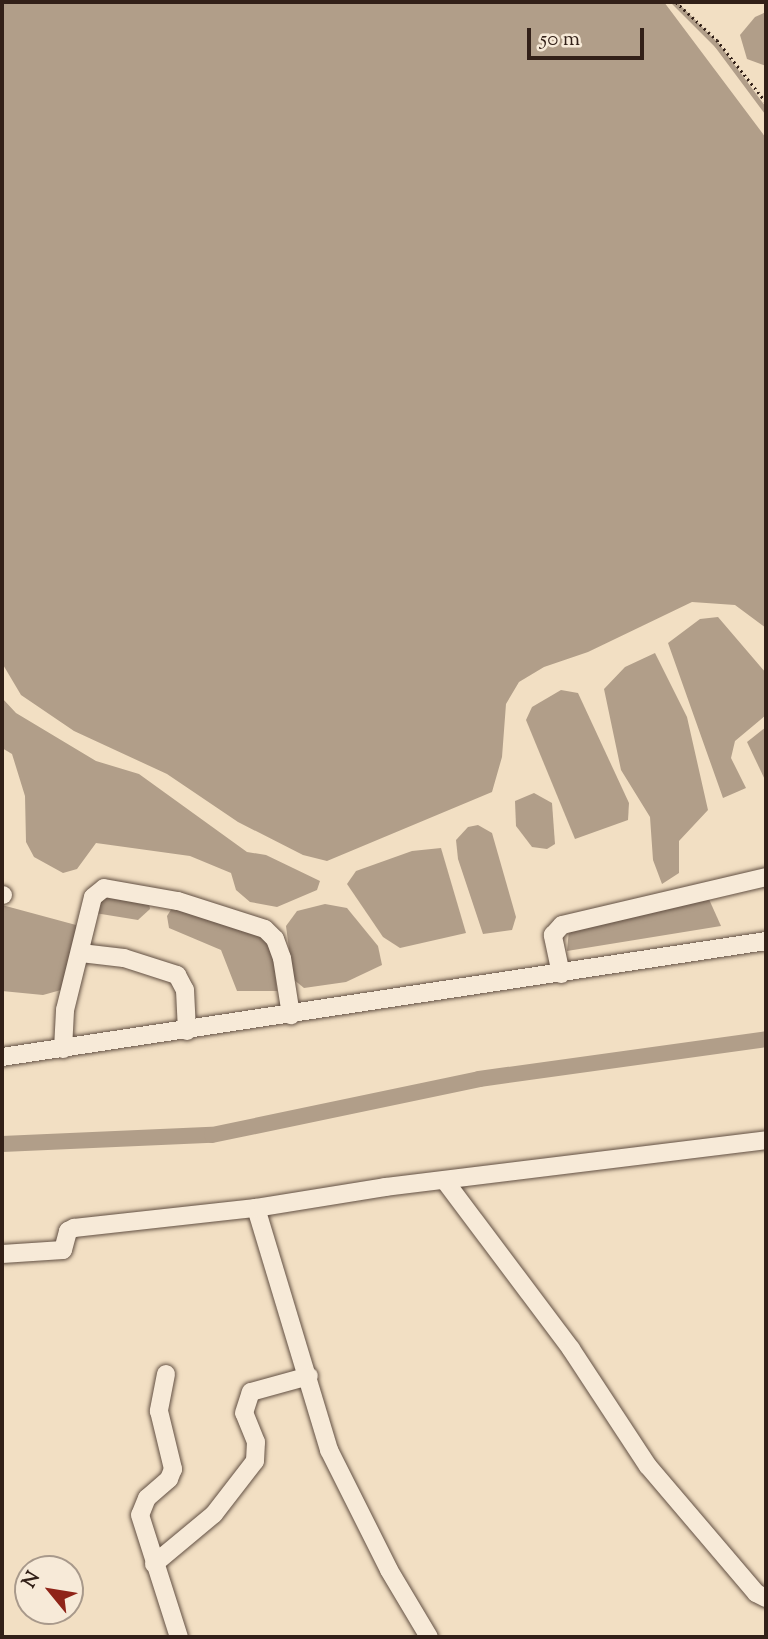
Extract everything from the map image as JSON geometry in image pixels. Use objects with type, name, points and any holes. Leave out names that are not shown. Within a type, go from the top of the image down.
[{"type":"street","points":[[561,974],[553,935],[562,925],[766,877]]},
{"type":"street","points":[[63,1049],[65,1010],[93,897],[104,887],[226,913],[265,929],[275,939],[291,1015]]},
{"type":"street","points":[[2,1057],[766,941]]},
{"type":"street","points":[[81,953],[124,958],[177,975],[185,990],[187,1031]]},
{"type":"street","points":[[2,1254],[63,1251],[68,1231],[74,1228],[257,1208],[766,1140]]},
{"type":"street","points":[[445,1181],[571,1349],[648,1466],[755,1593],[766,1598]]},
{"type":"street","points":[[257,1208],[337,1470],[429,1637]]},
{"type":"street","points":[[166,1374],[159,1411],[173,1469],[140,1510],[155,1564],[174,1611],[179,1637]]},
{"type":"street","points":[[155,1564],[214,1514],[256,1461],[256,1442],[244,1413],[251,1392],[309,1376]]},
{"type":"path","points":[[676,2],[717,40],[766,102]]},
{"type":"shaded area","points":[[2,2],[664,2],[766,138],[766,628],[735,605],[692,602],[588,652],[544,667],[519,682],[506,704],[502,757],[492,792],[327,861],[303,855],[238,822],[167,774],[74,731],[21,695],[2,663]]},
{"type":"shaded area","points":[[766,12],[766,66],[747,59],[740,35],[755,17]]},
{"type":"shaded area","points":[[718,617],[766,673],[766,715],[735,741],[731,758],[746,788],[723,798],[668,643],[700,619]]},
{"type":"shaded area","points":[[655,653],[687,717],[708,810],[679,841],[679,873],[662,884],[653,860],[650,817],[621,770],[604,689],[625,667]]},
{"type":"shaded area","points":[[561,690],[578,693],[629,803],[628,820],[575,839],[526,720],[532,707]]},
{"type":"shaded area","points":[[2,698],[16,713],[96,761],[139,774],[247,852],[266,855],[320,881],[317,890],[277,907],[250,902],[236,890],[231,873],[190,856],[96,843],[77,869],[63,873],[34,857],[26,842],[25,796],[12,754],[2,748]]},
{"type":"shaded area","points":[[766,727],[766,782],[747,742]]},
{"type":"shaded area","points":[[534,793],[552,803],[555,844],[547,849],[532,847],[516,826],[515,801]]},
{"type":"shaded area","points":[[478,825],[492,833],[516,917],[512,930],[483,934],[458,859],[456,840],[468,827]]},
{"type":"shaded area","points":[[441,848],[466,933],[400,948],[383,937],[347,884],[356,871],[412,851]]},
{"type":"shaded area","points":[[97,893],[148,899],[150,909],[138,920],[95,913]]},
{"type":"shaded area","points":[[708,897],[721,926],[567,951],[569,930]]},
{"type":"shaded area","points":[[325,904],[347,908],[378,946],[382,965],[346,982],[304,988],[293,979],[286,926],[297,911]]},
{"type":"shaded area","points":[[2,905],[76,925],[79,944],[61,990],[43,995],[2,991]]},
{"type":"shaded area","points":[[174,905],[263,930],[273,951],[277,991],[237,991],[221,950],[169,928],[167,916]]},
{"type":"waterway","points":[[674,2],[717,45],[766,111]]},
{"type":"waterway","points":[[2,1144],[212,1135],[479,1079],[766,1039]]}]
